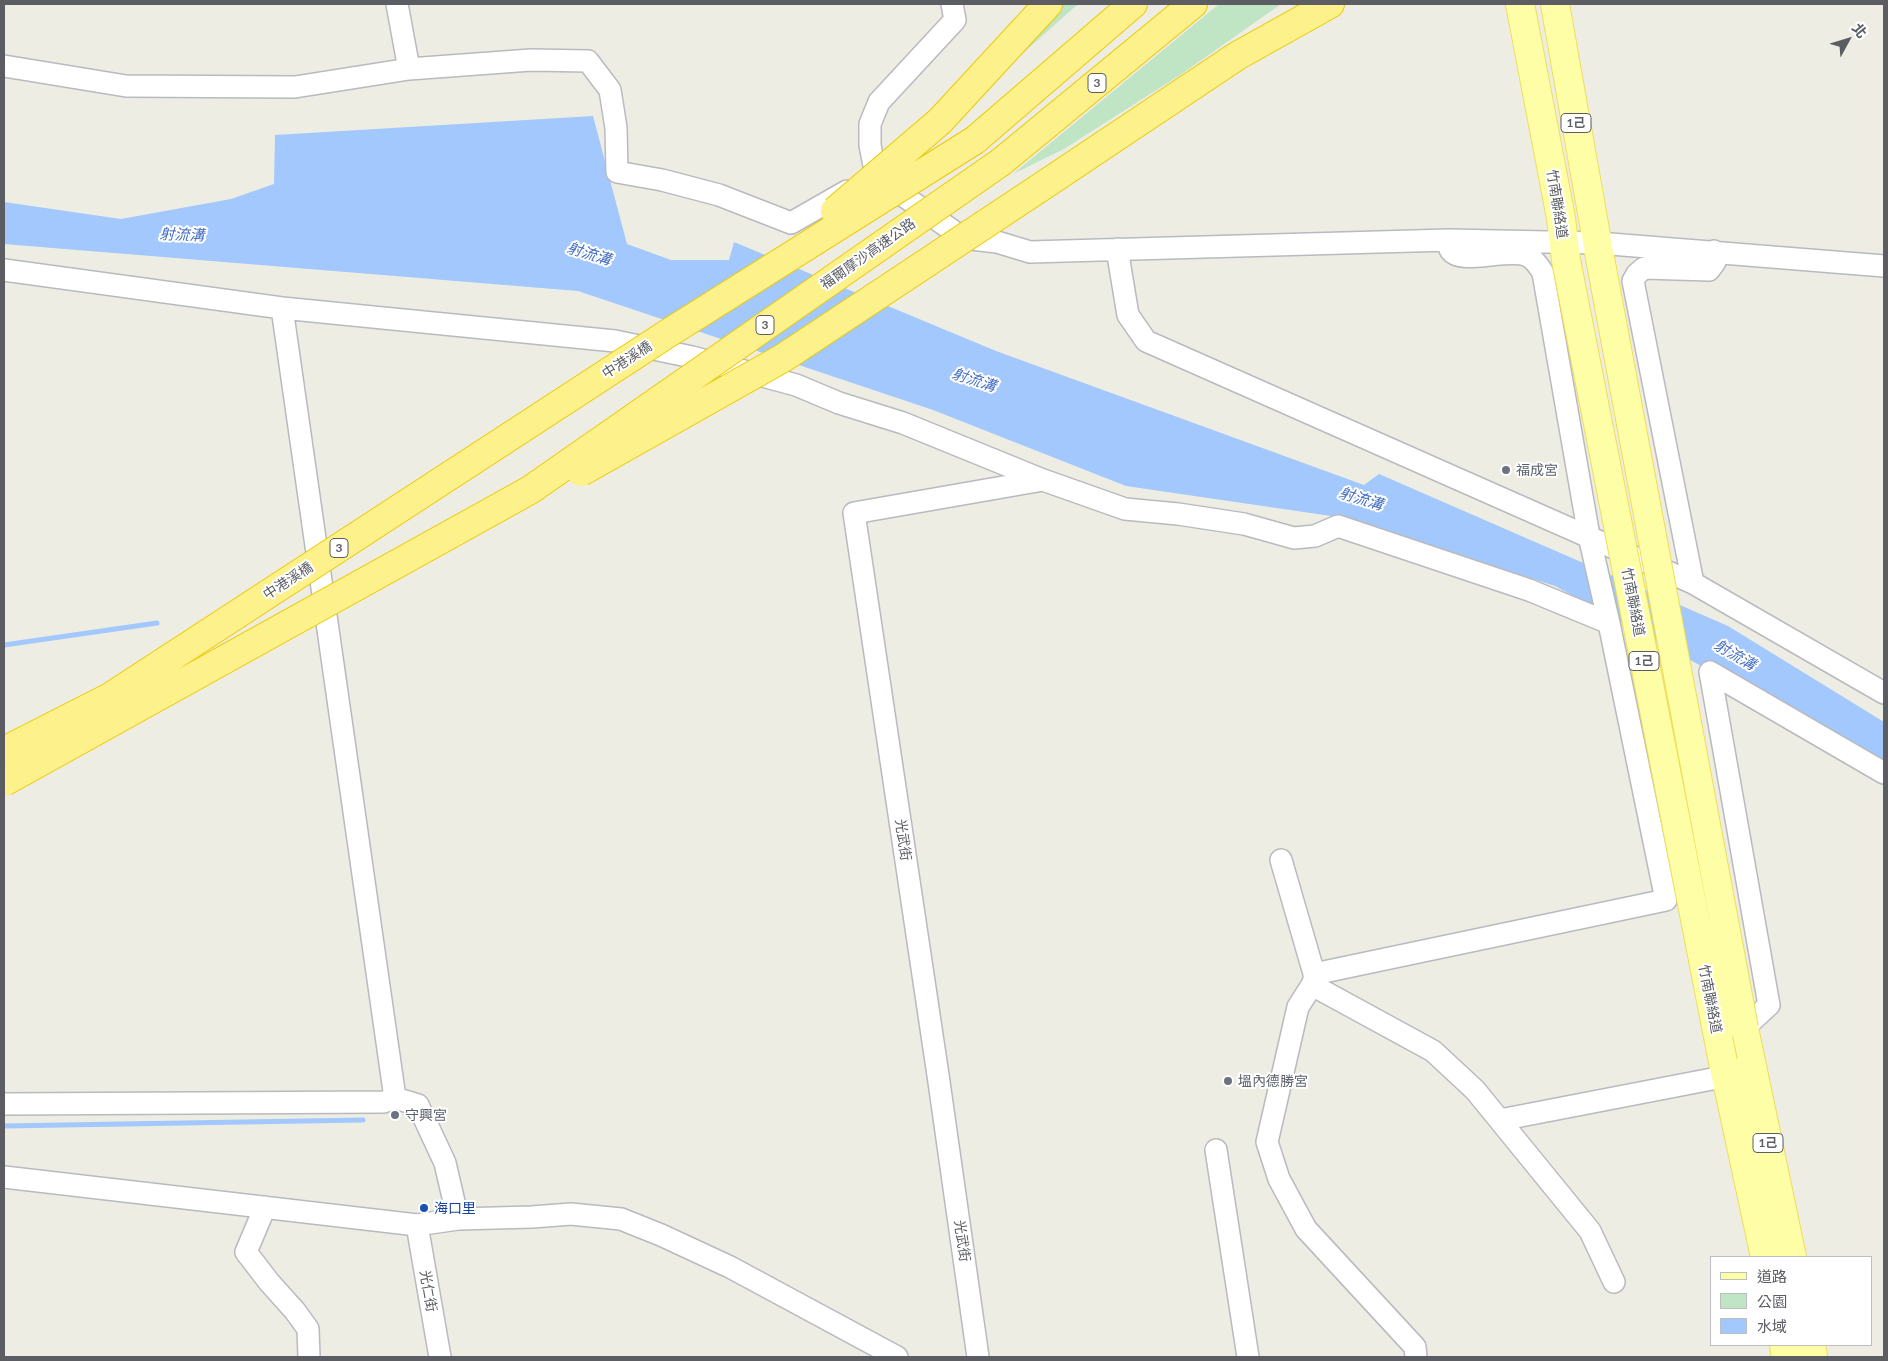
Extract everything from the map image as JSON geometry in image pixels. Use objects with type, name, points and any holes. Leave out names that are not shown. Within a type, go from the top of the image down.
[{"type":"highway","points":[[667,334],[810,230],[858,192],[940,121],[1048,4]]},
{"type":"highway","name":"3","points":[[667,334],[975,140],[1133,4]]},
{"type":"highway","name":"福爾摩沙高速公路","points":[[530,490],[1001,162],[1193,4]]},
{"type":"highway","points":[[530,490],[588,470],[782,358],[1237,56],[1330,4]]},
{"type":"highway","name":"中港溪橋","points":[[4,751],[110,697],[667,334]]},
{"type":"highway","name":"3","points":[[4,782],[530,490]]},
{"type":"main road","name":"竹南聯絡道","points":[[1520,4],[1561,218],[1565,251],[1724,1070],[1765,1256]]},
{"type":"main road","name":"竹南聯絡道","points":[[1555,4],[1744,1028],[1792,1256]]},
{"type":"main road","points":[[1746,1170],[1773,1164]]},
{"type":"street","points":[[398,4],[409,70]]},
{"type":"street","points":[[952,4],[955,20],[879,102],[870,124],[870,145],[876,176],[963,238],[997,242],[1030,252],[1448,240],[1565,251],[1714,252],[1884,266]]},
{"type":"street","points":[[4,66],[126,86],[294,87],[409,70],[531,60],[588,62],[610,90],[616,128],[617,172],[662,180],[719,195],[791,222],[876,176]]},
{"type":"street","points":[[1313,980],[1666,900],[1590,536],[1544,273],[1535,261],[1526,255],[1506,253],[1462,257],[1450,250],[1448,240]]},
{"type":"street","points":[[1117,249],[1128,315],[1146,341],[1693,583],[1884,693]]},
{"type":"street","points":[[1693,583],[1633,281],[1644,268],[1709,270],[1715,262],[1714,252]]},
{"type":"street","points":[[4,270],[282,308],[615,341],[692,357],[796,385],[839,403],[903,423],[1043,480],[1125,509],[1178,514],[1244,524],[1294,538],[1315,536],[1338,526],[1529,590],[1609,623]]},
{"type":"street","points":[[282,308],[395,1098]]},
{"type":"street","name":"光武街","points":[[978,1357],[854,513],[1043,480]]},
{"type":"street","points":[[1744,1028],[1769,1005],[1710,672],[1884,773]]},
{"type":"street","points":[[1281,860],[1313,980],[1298,1007],[1267,1142],[1279,1179],[1306,1229],[1415,1347],[1416,1357]]},
{"type":"street","points":[[1313,980],[1433,1051],[1475,1090],[1590,1231],[1614,1282]]},
{"type":"street","points":[[1500,1120],[1712,1079],[1724,1070]]},
{"type":"street","points":[[4,1104],[384,1102],[395,1098],[418,1105],[445,1163],[458,1219]]},
{"type":"street","points":[[1216,1150],[1248,1357]]},
{"type":"street","points":[[4,1177],[417,1225],[458,1219],[571,1214],[621,1219],[730,1267],[897,1357]]},
{"type":"street","points":[[265,1206],[246,1252],[269,1282],[295,1310],[308,1329],[309,1357]]},
{"type":"street","name":"光仁街","points":[[417,1225],[440,1357]]},
{"type":"green space","points":[[1063,4],[1078,4],[974,97]]},
{"type":"green space","points":[[1219,4],[1281,4],[1180,75],[1064,149],[1013,174]]},
{"type":"water","name":"射流溝","points":[[593,116],[627,244],[671,260],[729,260],[734,242],[996,351],[1364,485],[1379,474],[1728,626],[1884,722],[1884,766],[1555,586],[1338,517],[1126,486],[933,410],[578,291],[4,244],[4,202],[121,219],[231,199],[274,184],[275,135]]},
{"type":"waterway","points":[[4,645],[157,623]]},
{"type":"waterway","points":[[4,1126],[363,1120]]},
{"type":"place","name":"福成宮","points":[[1506,470]]},
{"type":"place","name":"塭內德勝宮","points":[[1228,1081]]},
{"type":"place","name":"守興宮","points":[[395,1115]]},
{"type":"place","name":"海口里","points":[[424,1208]]}]
